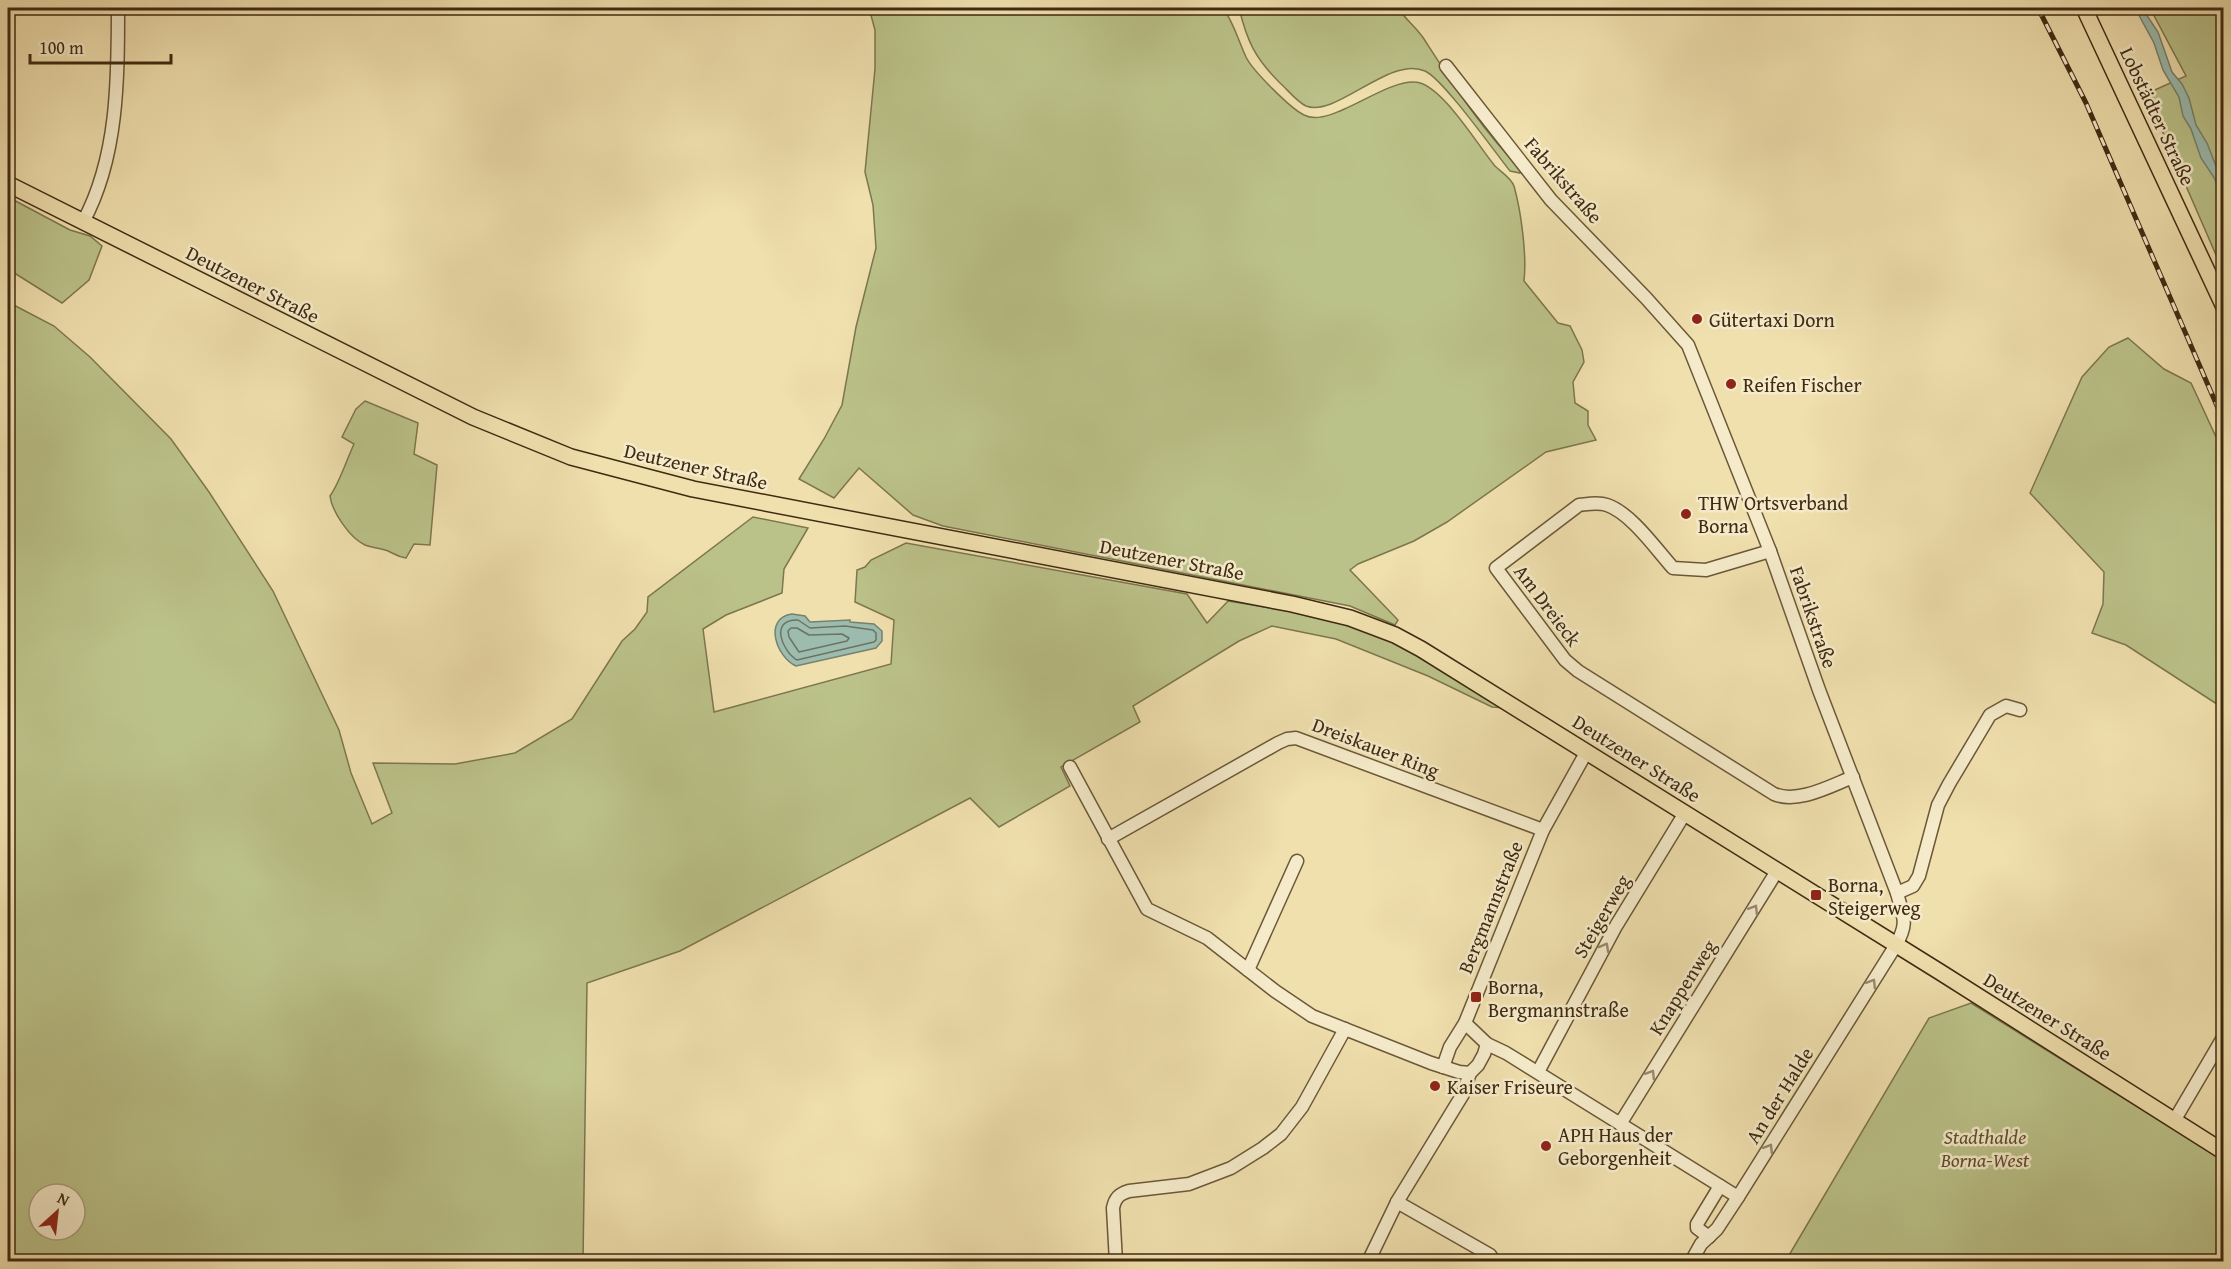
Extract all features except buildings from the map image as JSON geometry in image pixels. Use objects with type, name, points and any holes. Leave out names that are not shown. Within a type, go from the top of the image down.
[{"type":"main road","name":"Lobstädter Straße","points":[[2084,8],[2223,307]]},
{"type":"main road","name":"Deutzener Straße","points":[[8,184],[473,417],[572,457],[693,489],[1328,612],[1379,629],[1422,649],[1587,751],[2223,1152]]},
{"type":"street","points":[[83,222],[94,202],[110,140],[116,88],[118,8]]},
{"type":"street","name":"Fabrikstraße","points":[[1446,66],[1551,200],[1688,345],[1770,551],[1819,690],[1897,893],[1905,924],[1904,931],[1896,945]]},
{"type":"street","name":"Am Dreieck","points":[[1770,551],[1706,570],[1672,568],[1629,519],[1610,506],[1596,503],[1579,505],[1496,568],[1565,660],[1578,671],[1774,794],[1794,798],[1853,777]]},
{"type":"street","points":[[1897,893],[1912,886],[1919,876],[1938,805],[1990,715],[2006,706],[2020,710]]},
{"type":"street","name":"Dreiskauer Ring","points":[[1108,839],[1278,743],[1296,738],[1543,830]]},
{"type":"street","name":"Bergmannstraße","points":[[1443,1067],[1450,1047],[1465,1023],[1543,830],[1587,751]]},
{"type":"street","points":[[1070,767],[1147,909],[1207,938],[1303,1011],[1443,1067],[1470,1073]]},
{"type":"street","name":"Steigerweg","points":[[1538,1072],[1616,926],[1685,813]]},
{"type":"street","points":[[1248,970],[1297,861]]},
{"type":"street","name":"Knappenweg","points":[[1620,1124],[1777,871]]},
{"type":"street","name":"An der Halde","points":[[1691,1262],[1738,1197],[1896,945]]},
{"type":"street","points":[[1465,1023],[1487,1044],[1538,1072],[1738,1197]]},
{"type":"street","points":[[1116,1262],[1113,1208],[1119,1195],[1129,1191],[1189,1184],[1206,1179],[1231,1168],[1263,1148],[1281,1134],[1302,1107],[1345,1029]]},
{"type":"street","points":[[2174,1121],[2223,1036]]},
{"type":"street","points":[[1368,1262],[1397,1202],[1463,1094],[1470,1073],[1485,1054],[1487,1044]]},
{"type":"street","points":[[1709,1237],[1697,1228],[1697,1224],[1720,1186]]},
{"type":"street","points":[[1397,1202],[1490,1255],[1495,1262]]},
{"type":"green space","points":[[869,8],[1223,8],[1250,63],[1282,97],[1304,115],[1315,118],[1328,115],[1402,83],[1415,82],[1425,85],[1447,104],[1495,166],[1513,183],[1523,233],[1524,281],[1558,323],[1570,326],[1582,350],[1584,362],[1573,382],[1575,403],[1588,411],[1588,425],[1596,440],[1546,452],[1447,522],[1414,541],[1358,564],[1350,570],[1398,620],[1395,625],[1350,606],[943,526],[913,515],[859,468],[834,498],[799,479],[842,405],[856,327],[876,248],[873,205],[865,172],[875,69],[875,30]]},
{"type":"green space","points":[[1239,8],[1398,8],[1421,35],[1481,123],[1521,169],[1520,173],[1510,171],[1456,101],[1425,71],[1411,68],[1396,71],[1332,103],[1318,107],[1306,106],[1292,95],[1258,57],[1245,30]]},
{"type":"green space","points":[[2150,8],[2223,8],[2223,271],[2146,94],[2186,76]]},
{"type":"green space","points":[[8,197],[70,230],[90,236],[102,246],[89,280],[62,303],[8,269]]},
{"type":"green space","points":[[8,302],[54,326],[90,357],[171,439],[209,492],[273,591],[339,730],[351,773],[372,824],[392,813],[373,763],[455,764],[515,753],[572,719],[622,641],[635,629],[647,612],[648,597],[753,517],[808,528],[784,569],[782,593],[726,615],[703,629],[714,712],[891,664],[894,620],[855,602],[857,570],[865,567],[871,560],[906,543],[1187,594],[1207,623],[1228,601],[1324,617],[1374,631],[1432,662],[1506,708],[1492,707],[1428,676],[1336,639],[1272,626],[1239,641],[1133,706],[1140,722],[1061,767],[1070,786],[999,827],[970,798],[680,951],[587,983],[583,1261],[8,1261]]},
{"type":"green space","points":[[2128,338],[2164,369],[2191,383],[2223,452],[2223,708],[2126,645],[2092,633],[2103,604],[2104,572],[2030,493],[2082,377],[2109,347]]},
{"type":"green space","points":[[365,401],[418,423],[414,454],[437,465],[430,545],[414,544],[406,558],[359,542],[343,524],[331,502],[330,496],[354,444],[342,437],[356,409]]},
{"type":"green space","name":"Stadthalde Borna-West","points":[[1971,1003],[2223,1160],[2223,1261],[1785,1262],[1929,1018]]},
{"type":"water","points":[[2135,8],[2142,8],[2158,32],[2172,72],[2182,84],[2189,98],[2196,125],[2207,143],[2223,184],[2223,206],[2215,179],[2201,158],[2191,129],[2183,116],[2179,97],[2163,70],[2154,43]]},
{"type":"water","points":[[792,614],[805,616],[810,622],[850,620],[850,622],[874,624],[882,631],[882,641],[876,648],[796,666],[783,655],[778,647],[775,630],[783,617]]},
{"type":"railway","points":[[2038,8],[2086,103],[2224,422]]},
{"type":"place","name":"Gütertaxi Dorn","points":[[1697,319]]},
{"type":"place","name":"Reifen Fischer","points":[[1731,384]]},
{"type":"place","name":"THW Ortsverband Borna","points":[[1686,514]]},
{"type":"place","name":"Borna, Steigerweg","points":[[1816,895]]},
{"type":"place","name":"Borna, Bergmannstraße","points":[[1476,997]]},
{"type":"place","name":"Kaiser Friseure","points":[[1435,1086]]},
{"type":"place","name":"APH Haus der Geborgenheit","points":[[1546,1146]]}]
